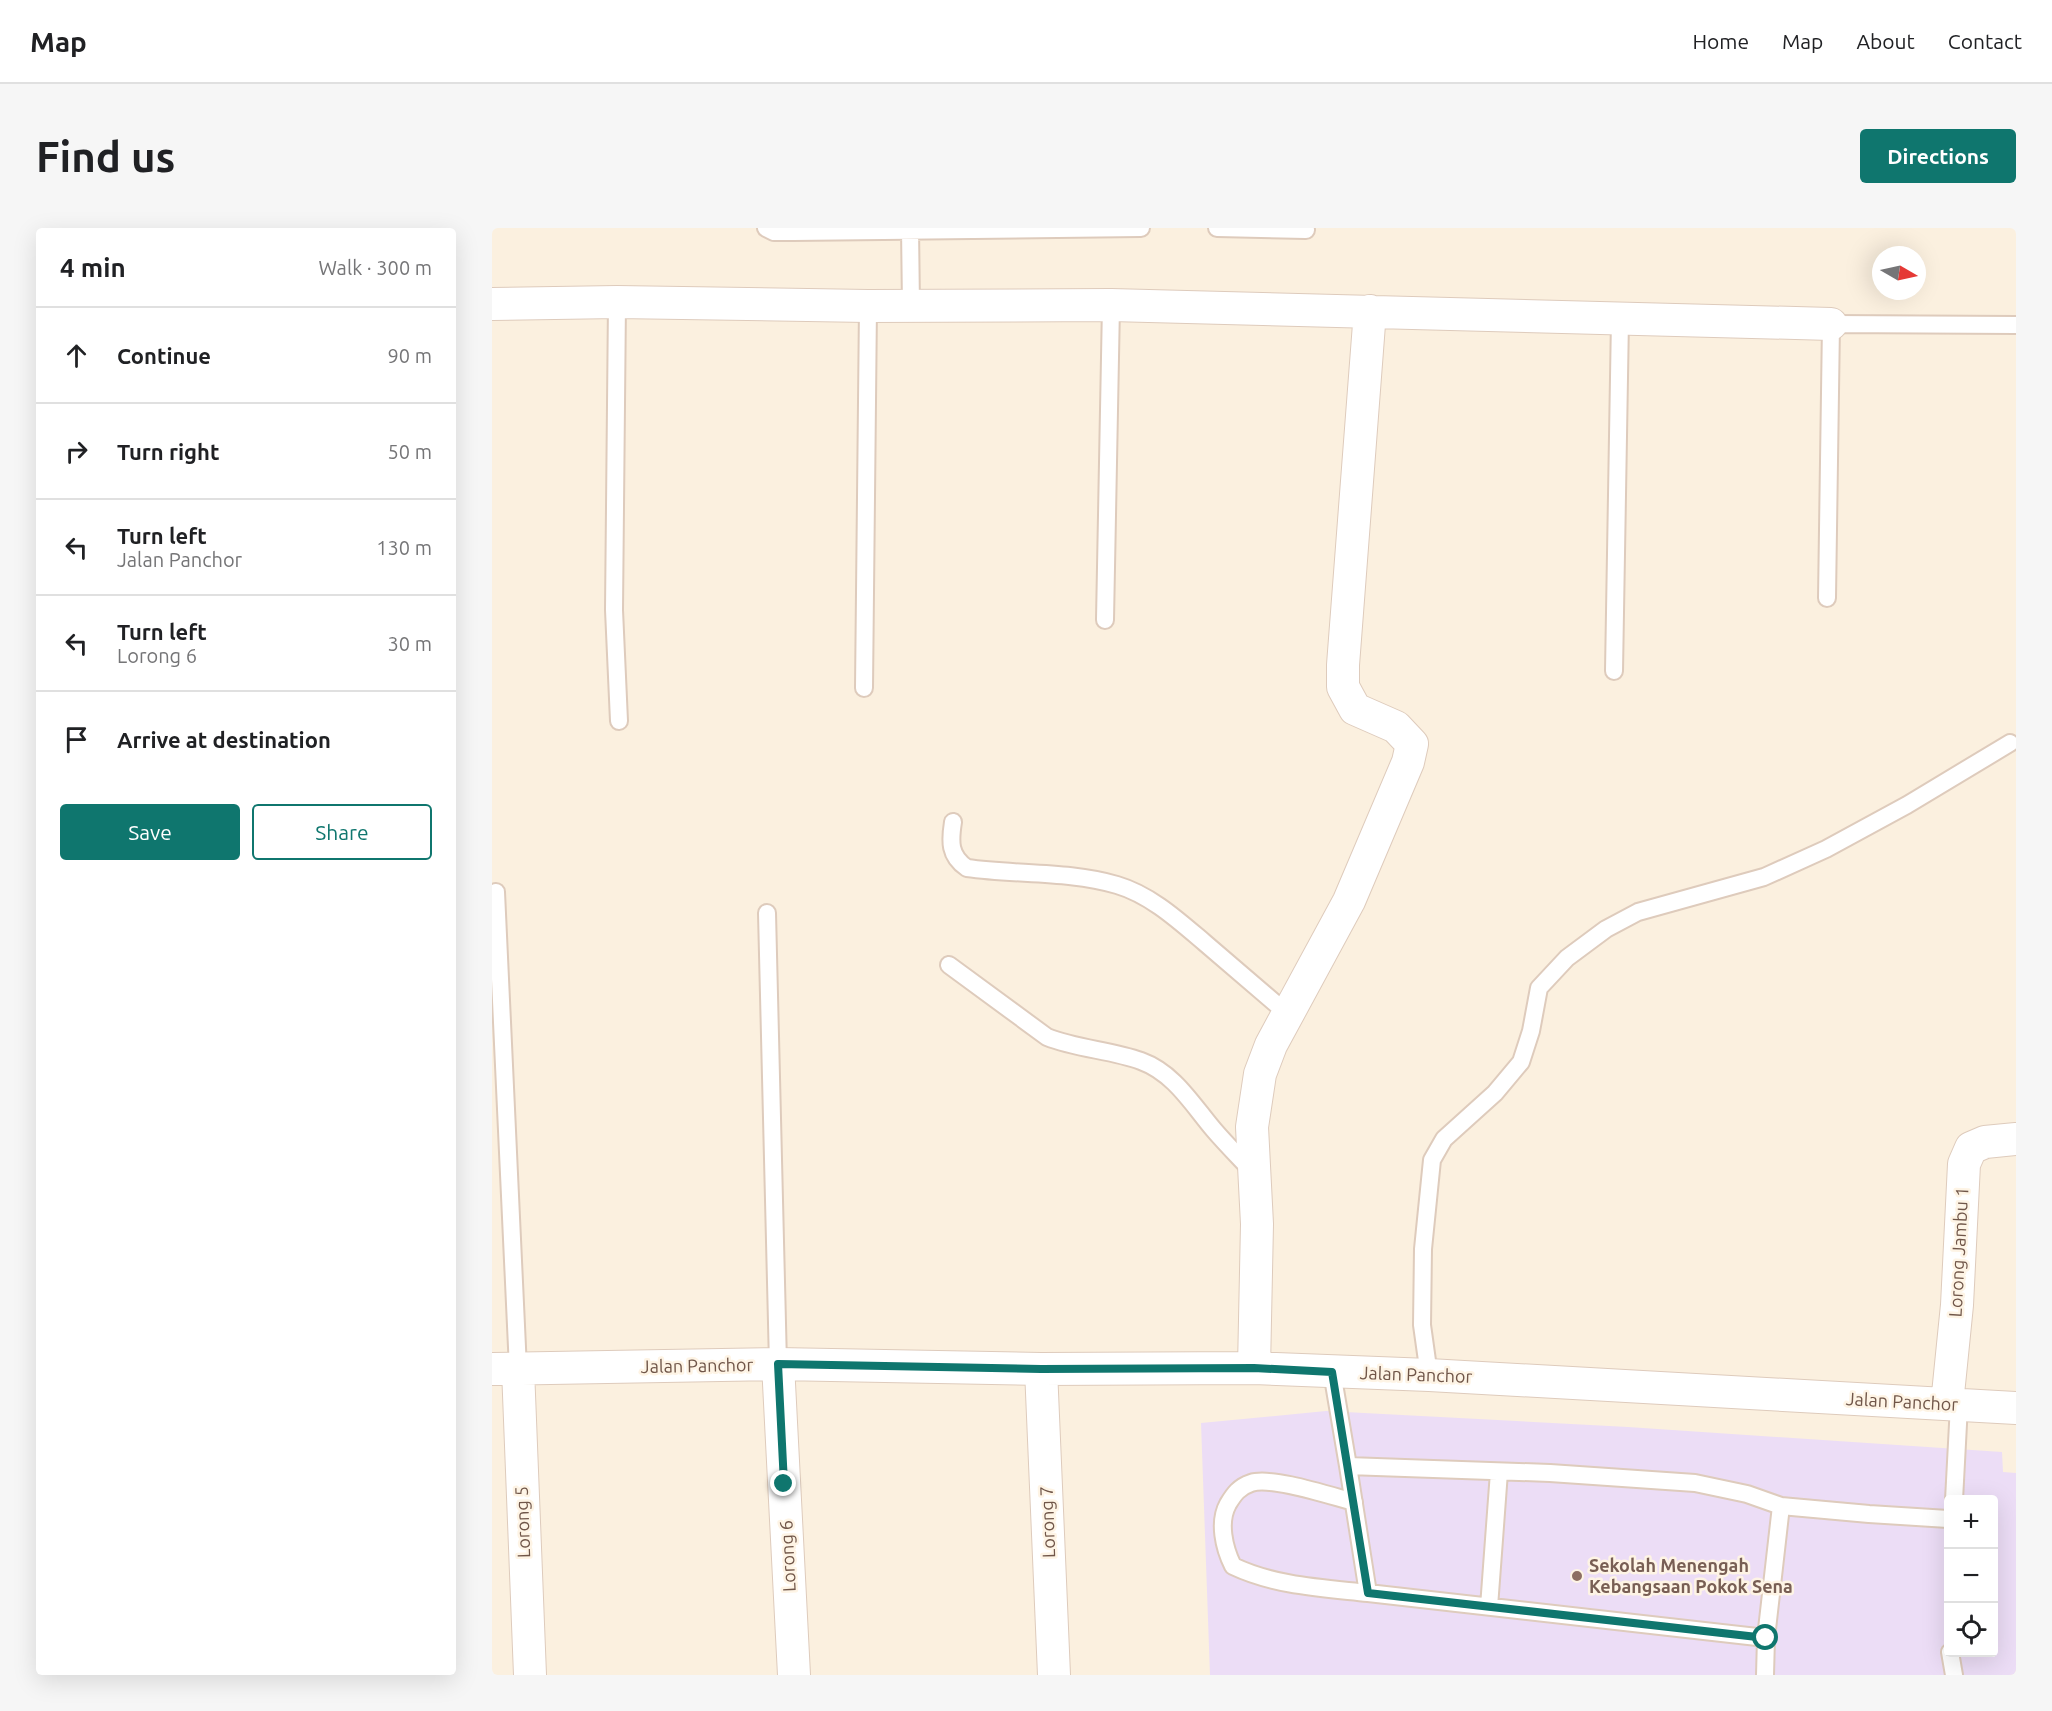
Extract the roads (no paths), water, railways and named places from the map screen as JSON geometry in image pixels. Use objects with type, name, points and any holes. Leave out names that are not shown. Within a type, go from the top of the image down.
[{"type":"street","points":[[492,304],[617,302],[868,306],[1111,305],[1831,324]]},
{"type":"street","points":[[1254,1368],[1257,1224],[1252,1127],[1260,1074],[1271,1046],[1349,901],[1408,762],[1412,744],[1396,727],[1355,709],[1343,687],[1370,311]]},
{"type":"street","name":"Lorong Jambu 1","points":[[1953,1405],[1964,1164],[1971,1148],[1985,1142],[2016,1139]]},
{"type":"street","name":"Jalan Panchor","points":[[505,1369],[778,1364],[1041,1369],[1254,1368],[1429,1375],[2016,1408]]},
{"type":"street","name":"Lorong 6","points":[[778,1364],[794,1675]]},
{"type":"street","name":"Lorong 5","points":[[505,1369],[530,1675]]},
{"type":"street","name":"Lorong 7","points":[[1041,1369],[1054,1675]]},
{"type":"lane","points":[[766,228],[774,232],[1141,228]]},
{"type":"lane","points":[[1217,228],[1306,230]]},
{"type":"lane","points":[[910,230],[911,306]]},
{"type":"lane","points":[[617,302],[614,610],[619,721]]},
{"type":"lane","points":[[1106,620],[1111,305]]},
{"type":"lane","points":[[864,688],[868,306]]},
{"type":"lane","points":[[1614,671],[1620,319]]},
{"type":"lane","points":[[1827,598],[1831,324],[2016,325]]},
{"type":"lane","points":[[1429,1375],[1422,1324],[1422,1303],[1423,1249],[1432,1160],[1444,1139],[1496,1093],[1521,1062],[1531,1031],[1539,988],[1567,958],[1606,929],[1638,912],[1764,876],[1826,849],[1907,805],[2010,743]]},
{"type":"lane","points":[[953,822],[950,841],[953,855],[967,867],[1093,880],[1119,886],[1140,895],[1184,926],[1289,1015]]},
{"type":"lane","points":[[496,892],[505,1369]]},
{"type":"lane","points":[[767,913],[778,1364]]},
{"type":"lane","points":[[949,965],[1047,1037],[1062,1043],[1140,1060],[1160,1070],[1174,1081],[1215,1131],[1255,1174]]},
{"type":"lane","points":[[1332,1372],[1368,1593]]},
{"type":"lane","points":[[1953,1405],[1954,1495]]},
{"type":"lane","points":[[1348,1466],[1550,1473],[1695,1483],[1748,1494],[1781,1506],[1944,1519]]},
{"type":"lane","points":[[1489,1607],[1499,1472]]},
{"type":"lane","points":[[1354,1502],[1269,1481],[1252,1483],[1235,1492],[1223,1513],[1225,1551],[1233,1566],[1252,1575],[1304,1586],[1766,1638]]},
{"type":"lane","points":[[1765,1675],[1766,1638],[1781,1506]]},
{"type":"lane","points":[[1951,1657],[1954,1675]]},
{"type":"place","name":"Sekolah Menengah Kebangsaan Pokok Sena","points":[[1577,1576]]}]
